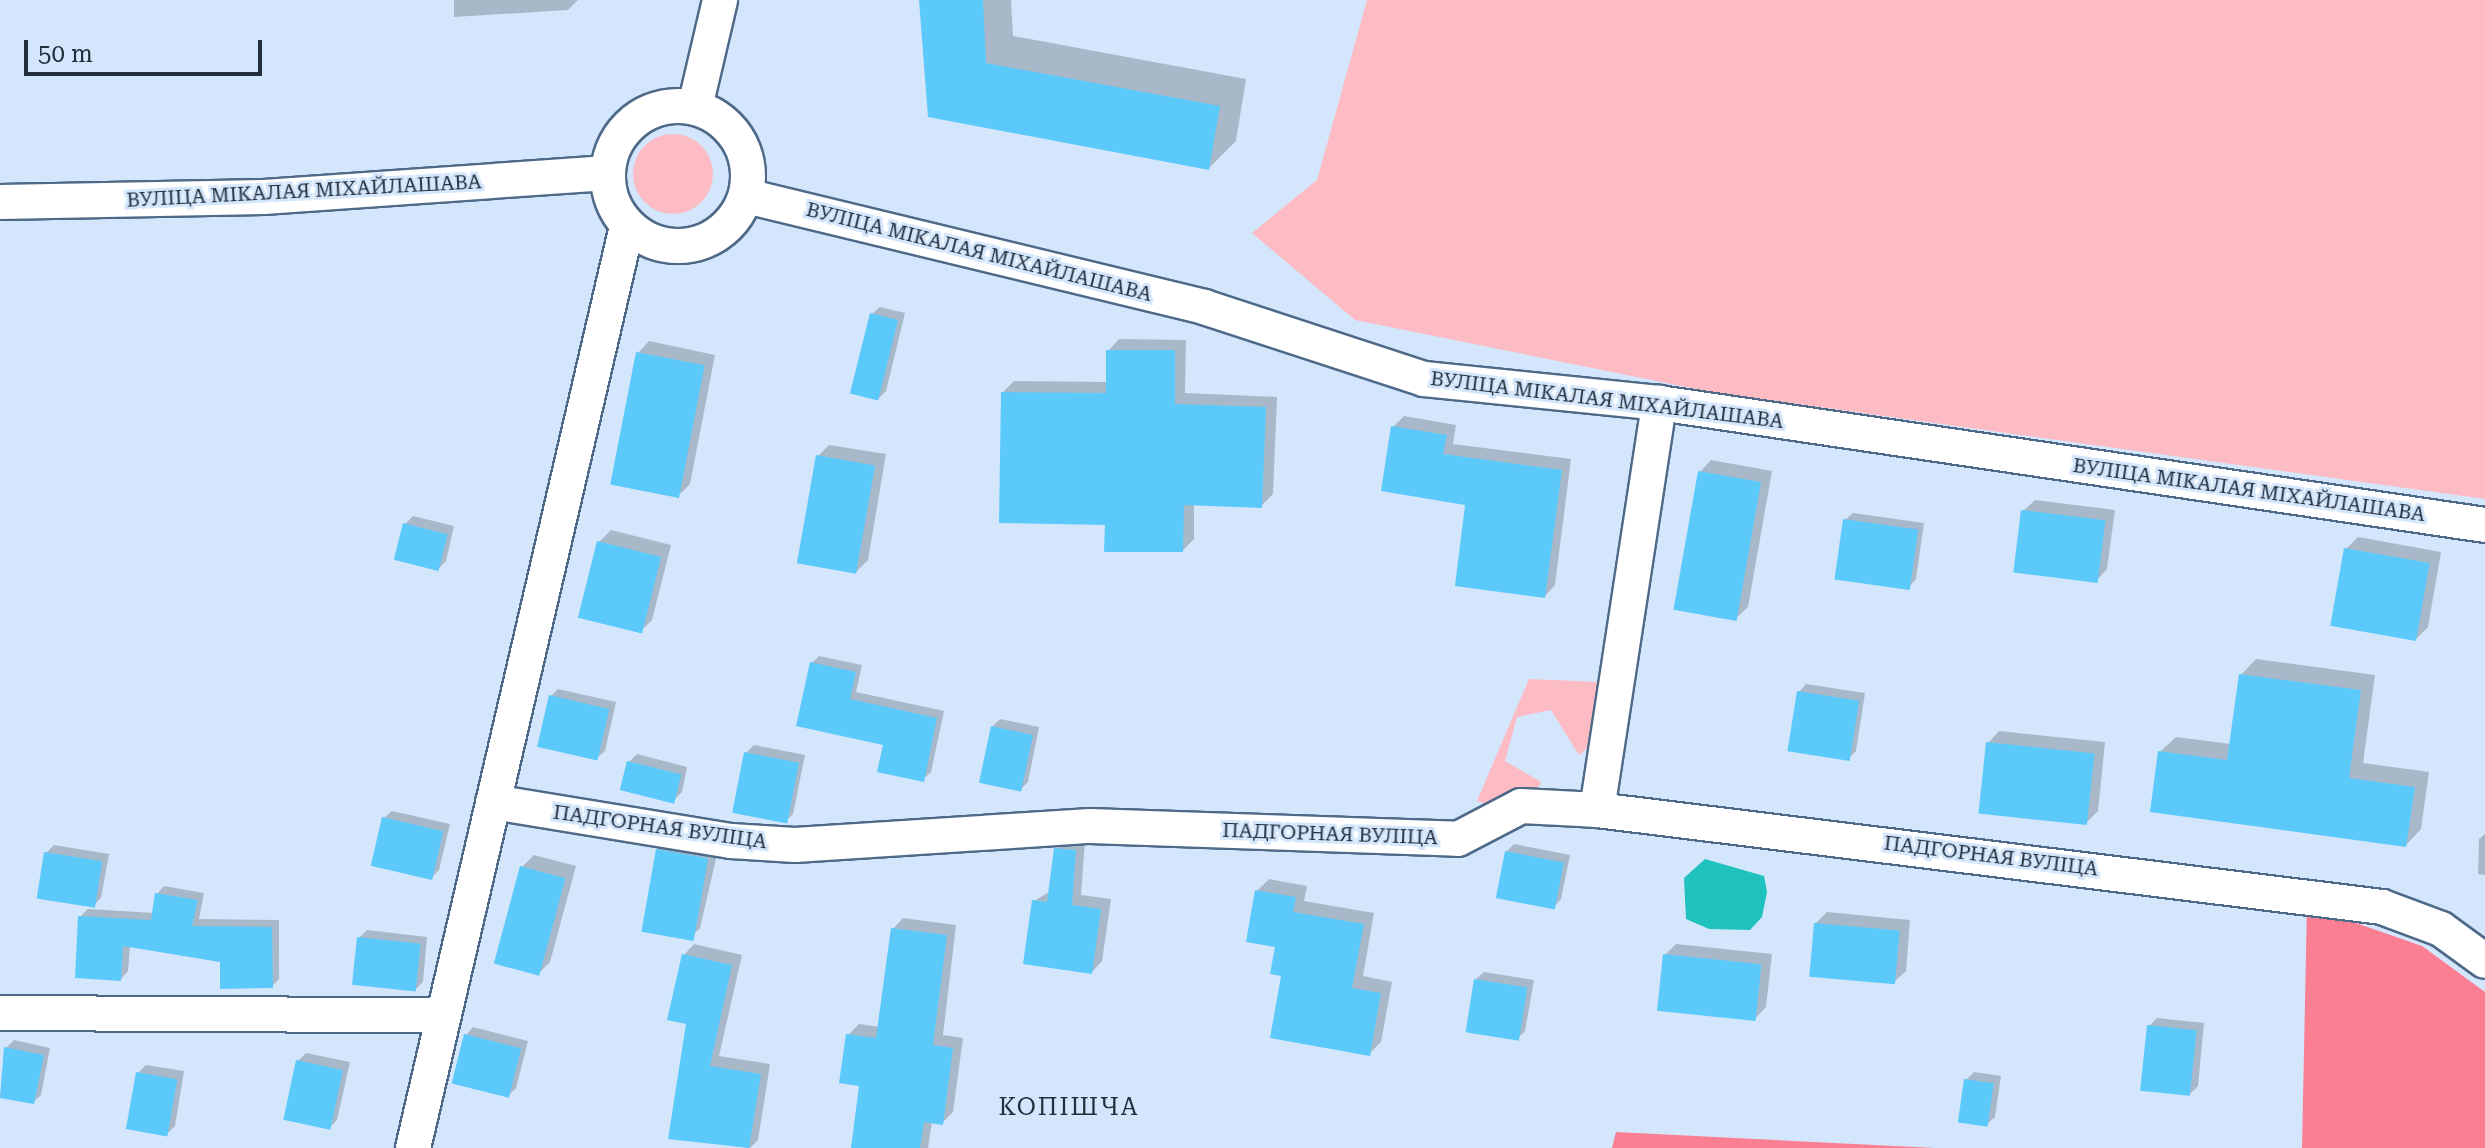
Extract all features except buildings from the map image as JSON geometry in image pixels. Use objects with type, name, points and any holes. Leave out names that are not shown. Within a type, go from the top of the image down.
[{"type":"street","points":[[695,107],[720,0]]},
{"type":"street","points":[[664,106],[695,107],[721,119],[740,141],[749,167],[746,196],[732,222],[709,240],[681,248],[651,243],[627,226],[608,193],[607,173],[615,143],[635,119],[664,106]]},
{"type":"street","name":"ВУЛІЦА МІКАЛАЯ МІХАЙЛАШАВА","points":[[0,202],[264,197],[607,173]]},
{"type":"street","name":"ВУЛІЦА МІКАЛАЯ МІХАЙЛАШАВА","points":[[746,196],[1204,307],[1424,379],[1659,403],[2485,525]]},
{"type":"street","points":[[413,1148],[627,226]]},
{"type":"street","points":[[1597,810],[1659,403]]},
{"type":"street","name":"ПАДГОРНАЯ ВУЛІЦА","points":[[493,802],[701,837],[795,845],[1090,826],[1458,839],[1521,806],[1597,810],[2191,879],[2382,907],[2441,929],[2485,961]]},
{"type":"street","points":[[0,1013],[443,1015]]},
{"type":"shaded area","points":[[1367,0],[2485,0],[2485,499],[1711,392],[1355,320],[1252,233],[1317,180]]},
{"type":"shaded area","points":[[665,134],[681,134],[702,145],[713,166],[713,182],[702,203],[681,214],[665,214],[651,208],[639,196],[633,182],[633,166],[639,152],[651,140]]},
{"type":"shaded area","points":[[1529,679],[1598,682],[1591,745],[1579,755],[1551,710],[1517,717],[1505,761],[1541,782],[1537,790],[1488,804],[1477,801]]},
{"type":"shaded area","points":[[1705,859],[1764,876],[1767,892],[1762,917],[1750,930],[1709,929],[1686,919],[1684,878]]},
{"type":"shaded area","points":[[2307,906],[2422,946],[2485,992],[2485,1148],[2302,1148]]},
{"type":"shaded area","points":[[1616,1132],[1935,1148],[1612,1148]]},
{"type":"district","name":"КОПІШЧА","points":[[1069,1108]]}]
